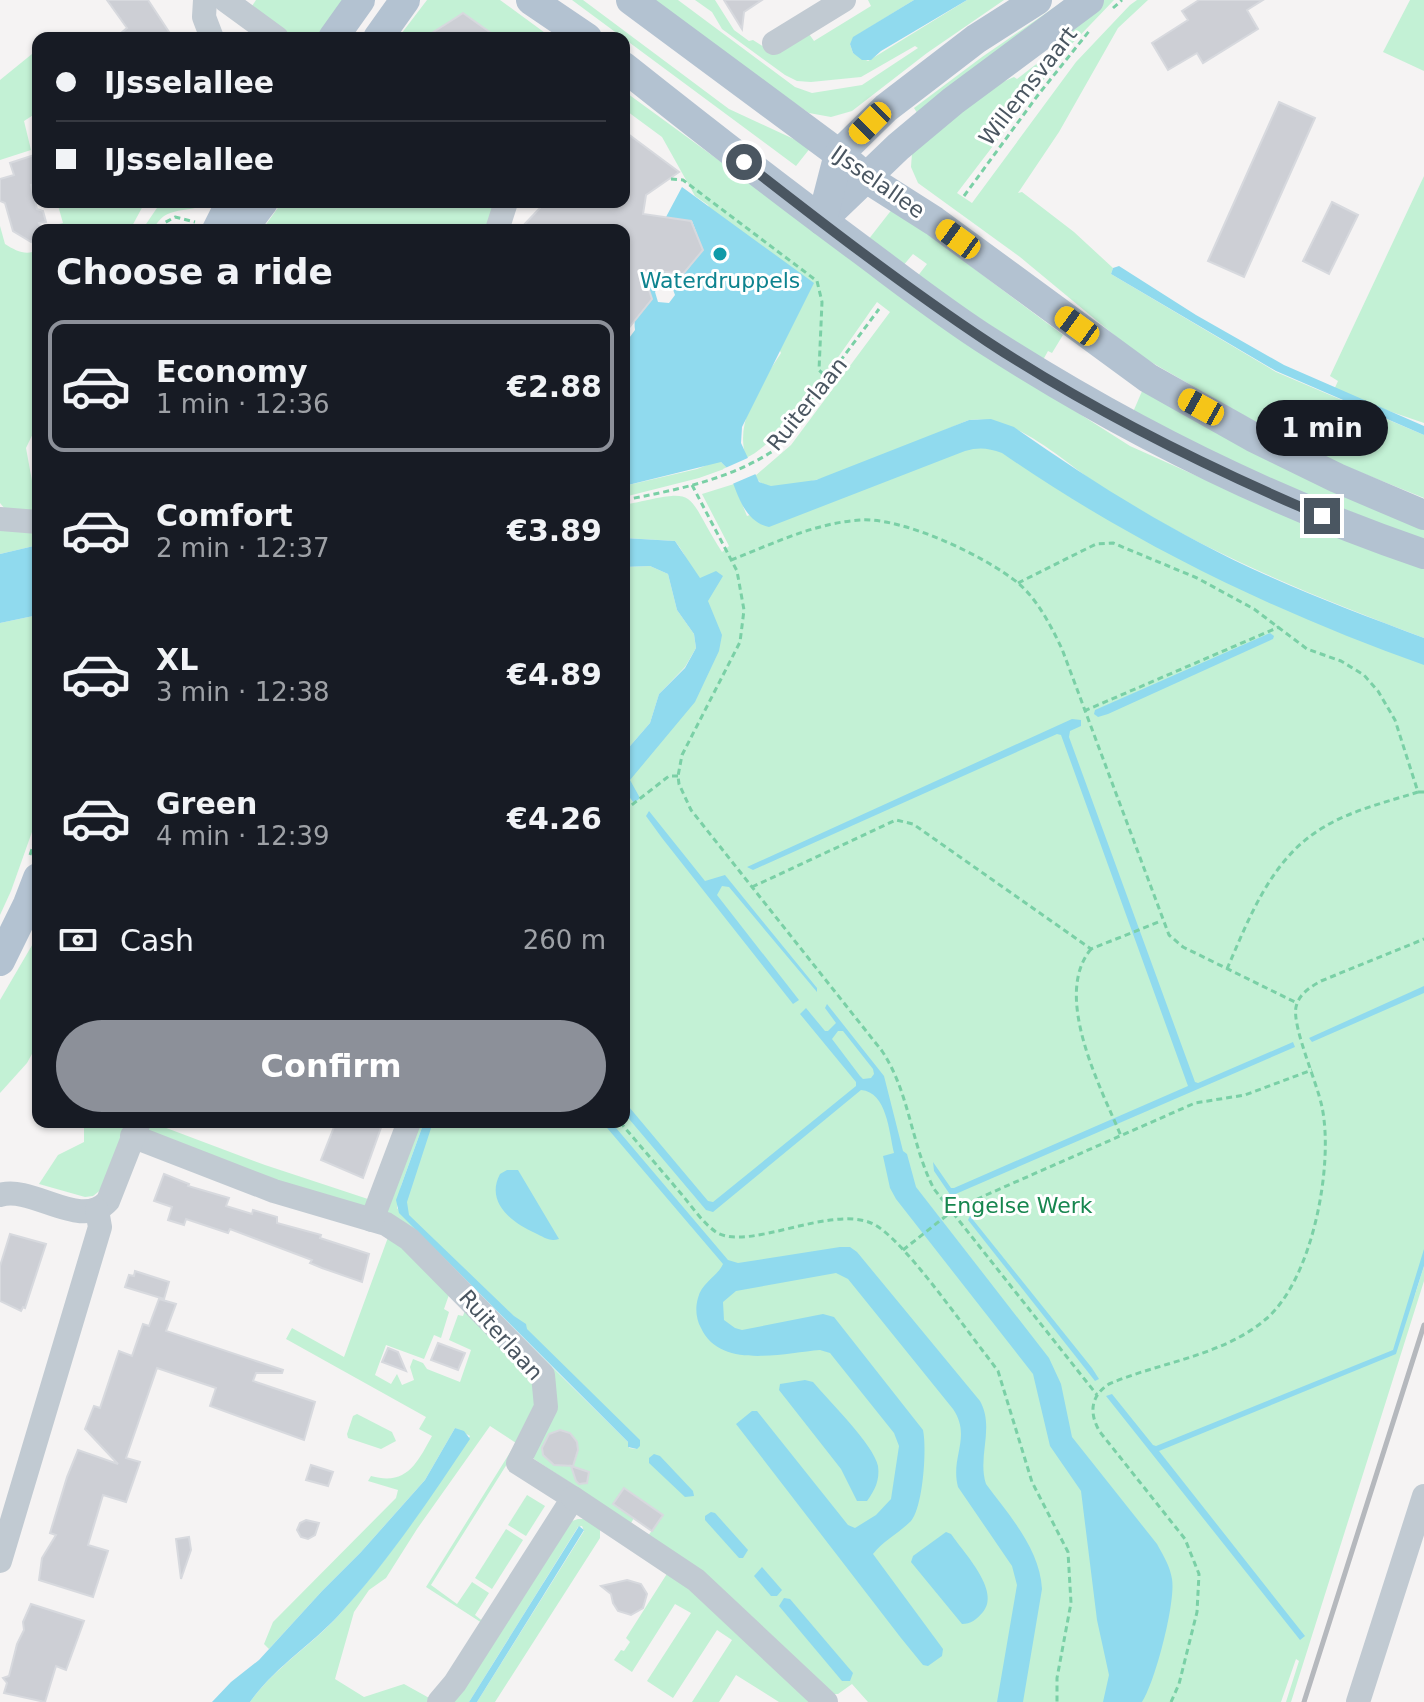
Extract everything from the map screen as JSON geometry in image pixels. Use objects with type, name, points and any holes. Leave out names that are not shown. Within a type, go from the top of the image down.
[{"type":"main road","points":[[337,32],[360,0]]},
{"type":"main road","points":[[382,32],[405,0]]},
{"type":"main road","points":[[531,0],[578,32]]},
{"type":"main road","name":"IJsselallee","points":[[631,0],[839,154],[868,179],[934,221],[1148,378],[1253,437],[1337,478],[1424,515]]},
{"type":"main road","points":[[822,220],[839,154],[886,108],[976,39],[1037,0]]},
{"type":"main road","points":[[822,220],[898,147],[953,101],[1097,13]]},
{"type":"main road","points":[[630,72],[822,220],[988,342],[1156,439],[1261,490],[1424,554]]},
{"type":"main road","points":[[211,224],[225,208]]},
{"type":"main road","points":[[0,961],[32,894]]},
{"type":"street","points":[[205,0],[204,17],[210,32]]},
{"type":"street","points":[[225,0],[269,32]]},
{"type":"street","points":[[774,43],[844,0]]},
{"type":"street","points":[[0,519],[32,522]]},
{"type":"street","points":[[372,1220],[407,1128]]},
{"type":"street","name":"Ruiterlaan","points":[[0,1561],[100,1227],[97,1210],[108,1201],[135,1129],[274,1191],[386,1224],[406,1235],[543,1375],[546,1407],[518,1463],[573,1498]]},
{"type":"street","points":[[10,1194],[78,1211],[97,1210]]},
{"type":"street","points":[[1358,1702],[1424,1496]]},
{"type":"street","points":[[439,1702],[455,1683],[573,1498],[696,1580],[826,1702]]},
{"type":"path","name":"Willemsvaart","points":[[964,196],[1097,13],[1122,0]]},
{"type":"path","points":[[671,179],[683,180],[817,281],[822,302],[819,370],[828,379]]},
{"type":"path","points":[[163,224],[175,217],[184,217],[201,224]]},
{"type":"path","name":"Ruiterlaan","points":[[630,499],[722,476],[773,451],[879,309]]},
{"type":"path","points":[[692,485],[731,560],[743,596],[744,610],[740,642],[686,745],[678,776],[691,810],[887,1058],[906,1100],[925,1169],[951,1212],[1097,1395]]},
{"type":"path","points":[[731,560],[830,524],[880,521],[902,525],[943,542],[1018,583],[1049,622],[1069,666],[1161,921],[1169,935],[1176,942],[1297,1003]]},
{"type":"path","points":[[1018,583],[1096,544],[1113,543],[1197,578],[1280,626],[1307,649],[1357,669],[1378,691],[1395,720],[1418,792]]},
{"type":"path","points":[[1084,711],[1280,626]]},
{"type":"path","points":[[630,806],[669,776],[678,776]]},
{"type":"path","points":[[1227,969],[1266,886],[1290,855],[1323,827],[1362,810],[1424,792]]},
{"type":"path","points":[[752,887],[896,820],[903,820],[1091,949]]},
{"type":"path","points":[[1121,1136],[1077,1015],[1078,977],[1091,949],[1161,921]]},
{"type":"path","points":[[1171,1702],[1197,1612],[1199,1574],[1185,1539],[1095,1423],[1092,1411],[1097,1395],[1119,1380],[1227,1343],[1264,1321],[1278,1307],[1302,1264],[1320,1195],[1325,1134],[1322,1108],[1297,1023],[1297,1003],[1305,991],[1321,981],[1424,939]]},
{"type":"path","points":[[903,1250],[951,1212],[1195,1103],[1245,1095],[1312,1070]]},
{"type":"path","points":[[625,1128],[719,1234],[742,1236],[825,1221],[871,1222],[890,1235],[903,1250],[998,1371],[1032,1482],[1068,1552],[1071,1603],[1057,1678],[1057,1702]]},
{"type":"green space","points":[[256,0],[349,0],[324,32],[284,32],[250,9]]},
{"type":"green space","points":[[427,0],[500,0],[544,32],[490,32],[463,13],[433,32],[403,32]]},
{"type":"green space","points":[[572,0],[583,0],[626,32],[615,32]]},
{"type":"green space","points":[[644,0],[678,0],[795,87],[812,93],[862,85],[918,48],[915,46],[861,77],[797,81],[722,29],[712,12],[695,0],[715,0],[734,30],[772,52],[807,31],[814,41],[871,6],[868,0],[914,0],[854,37],[850,44],[853,53],[868,61],[967,0],[1004,0],[927,53],[852,111],[831,117],[809,113]]},
{"type":"green space","points":[[1065,0],[919,116],[914,108]]},
{"type":"green space","points":[[1100,0],[1114,0],[1067,49],[957,193],[972,203],[1076,62],[1130,5],[1137,0],[1148,0],[1118,28],[1059,132],[1018,193],[1022,192],[1074,232],[1113,268],[1111,274],[1276,372],[1424,435],[1424,498],[1330,460],[1243,415],[1137,354],[1020,257],[918,183],[911,167],[912,153],[982,91],[1014,77],[1017,79],[1070,38],[1066,32]]},
{"type":"green space","points":[[1410,0],[1424,0],[1424,71],[1383,52]]},
{"type":"green space","points":[[630,35],[729,109],[811,147],[796,166],[630,43]]},
{"type":"green space","points":[[32,54],[32,116],[24,121],[31,150],[0,160],[0,80]]},
{"type":"green space","points":[[630,95],[976,348],[1130,446],[1266,507],[1424,569],[1424,638],[1300,589],[1219,552],[1102,487],[1022,432],[987,420],[969,420],[834,475],[805,483],[781,486],[763,484],[755,476],[791,445],[890,312],[877,302],[797,411],[779,432],[746,458],[743,444],[747,416],[758,390],[781,353],[708,205],[695,196],[662,137],[630,113]]},
{"type":"green space","points":[[1424,176],[1424,423],[1333,392],[1338,381],[1330,376]]},
{"type":"green space","points":[[59,208],[142,208],[133,224],[59,224],[63,223]]},
{"type":"green space","points":[[157,208],[195,208],[165,215],[156,224],[146,224]]},
{"type":"green space","points":[[278,208],[495,208],[491,224],[266,224]]},
{"type":"green space","points":[[893,208],[1063,335],[1052,353],[1048,351],[1043,360],[917,277],[927,264],[913,254],[902,267],[868,240]]},
{"type":"green space","points":[[0,226],[5,244],[21,252],[32,252],[32,436],[26,448],[32,480],[32,511],[6,510],[0,503]]},
{"type":"green space","points":[[1143,389],[1424,529],[1424,541],[1266,478],[1133,412]]},
{"type":"green space","name":"Engelse Werk","points":[[979,432],[1188,552],[1424,651],[1424,1261],[1413,1301],[1424,1266],[1424,1281],[1291,1702],[1286,1702],[1299,1661],[1296,1659],[1281,1702],[868,1702],[852,1684],[838,1694],[830,1694],[648,1536],[662,1516],[634,1518],[631,1523],[534,1459],[533,1454],[554,1402],[385,1214],[412,1128],[422,1128],[401,1186],[397,1208],[471,1287],[628,1442],[629,1448],[637,1449],[405,1213],[402,1195],[426,1128],[630,1128],[630,759],[705,659],[695,582],[684,554],[675,541],[630,538],[630,504],[667,496],[687,498],[722,552],[729,546],[702,494],[734,484],[747,516]]},
{"type":"green space","points":[[715,462],[721,462],[727,468],[630,495],[630,485]]},
{"type":"green space","points":[[0,526],[32,529],[32,546],[0,554]]},
{"type":"green space","points":[[650,566],[668,574],[677,610],[694,634],[696,648],[685,667],[659,694],[650,723],[630,746],[630,567]]},
{"type":"green space","points":[[32,616],[32,832],[0,915],[0,623]]},
{"type":"green space","points":[[32,945],[32,1054],[0,1093],[0,1000]]},
{"type":"green space","points":[[84,1128],[128,1128],[103,1188],[93,1196],[85,1197],[39,1184],[58,1155],[84,1142]]},
{"type":"green space","points":[[146,1128],[166,1128],[374,1201],[371,1208],[281,1183],[144,1132]]},
{"type":"green space","points":[[390,1232],[450,1292],[444,1309],[449,1312],[441,1338],[434,1335],[424,1359],[386,1345],[375,1375],[391,1384],[397,1374],[402,1385],[414,1380],[410,1367],[413,1359],[423,1363],[427,1369],[460,1382],[471,1350],[449,1340],[458,1315],[463,1316],[467,1305],[532,1373],[536,1418],[431,1585],[457,1604],[472,1582],[489,1593],[475,1615],[485,1623],[429,1702],[250,1702],[270,1678],[327,1627],[356,1595],[408,1529],[470,1436],[455,1428],[425,1480],[269,1649],[264,1644],[273,1622],[396,1498],[398,1490],[368,1481],[371,1476],[394,1478],[402,1475],[416,1463],[432,1436],[419,1429],[426,1417],[286,1339],[292,1328],[344,1357]],"holes":[[[490,1426],[516,1443],[426,1587],[482,1623],[431,1699],[404,1684],[364,1697],[335,1679],[354,1612],[369,1590],[386,1578]]]},
{"type":"green space","points":[[357,1414],[392,1432],[396,1441],[381,1449],[348,1438],[353,1416]]},
{"type":"green space","points":[[527,1495],[545,1506],[526,1536],[508,1525]]},
{"type":"green space","points":[[585,1519],[600,1529],[600,1538],[495,1702],[477,1702],[584,1531],[582,1526],[578,1527],[469,1702],[448,1702],[569,1522]]},
{"type":"green space","points":[[506,1529],[523,1540],[492,1589],[475,1578]]},
{"type":"green space","points":[[670,1569],[815,1702],[779,1702],[736,1675],[719,1702],[692,1702],[732,1640],[717,1630],[673,1698],[647,1681],[691,1613],[675,1604],[632,1672],[614,1660],[630,1642],[626,1638]]},
{"type":"water","points":[[914,0],[967,0],[871,60],[862,60],[853,53],[850,44],[853,37]]},
{"type":"water","points":[[682,187],[814,283],[742,427],[741,443],[759,482],[771,486],[816,480],[969,420],[991,419],[1014,427],[1136,507],[1200,543],[1305,592],[1424,638],[1424,665],[1313,622],[1206,573],[1102,517],[1002,453],[992,450],[965,451],[769,527],[760,524],[746,511],[727,468],[721,462],[630,485],[630,337],[635,330],[640,298],[658,270],[667,272],[666,283],[661,282],[655,292],[658,302],[669,303],[675,295],[671,284],[673,273],[684,274],[703,250],[692,221],[666,217]]},
{"type":"water","points":[[1119,266],[1196,315],[1284,365],[1424,426],[1424,435],[1276,371],[1111,274],[1113,268]]},
{"type":"water","points":[[630,538],[675,541],[700,578],[716,571],[723,576],[708,601],[722,635],[719,651],[695,702],[630,780],[630,746],[650,723],[659,694],[685,668],[696,648],[694,634],[677,610],[668,574],[650,566],[630,567]]},
{"type":"water","points":[[32,546],[32,616],[0,623],[0,554]]},
{"type":"water","points":[[1270,633],[1273,639],[1108,714],[1098,717],[1094,714],[1095,710]]},
{"type":"water","points":[[1072,719],[1081,720],[1081,726],[1070,731],[1069,737],[1195,1082],[1293,1042],[1295,1047],[951,1196],[934,1171],[933,1162],[954,1188],[1188,1086],[1061,735],[1057,734],[753,870],[747,867]]},
{"type":"water","points":[[630,780],[640,798],[634,803],[630,798]]},
{"type":"water","points":[[649,811],[705,881],[725,875],[817,988],[817,992],[729,887],[722,886],[717,895],[799,1000],[793,1004],[662,838],[646,816]]},
{"type":"water","points":[[1424,986],[1424,993],[1312,1042],[1309,1038]]},
{"type":"water","points":[[827,1004],[884,1076],[903,1151],[907,1154],[916,1187],[1049,1358],[1061,1384],[1072,1437],[1157,1544],[1166,1561],[1172,1579],[1168,1623],[1142,1702],[1103,1702],[1109,1675],[1097,1620],[1081,1491],[1050,1446],[1033,1374],[890,1188],[883,1156],[894,1153],[885,1114],[876,1098],[870,1092],[861,1090],[713,1212],[706,1210],[630,1120],[630,1108],[708,1201],[713,1202],[856,1086],[856,1082],[800,1014],[806,1008],[825,1031],[836,1023],[825,1008]],"holes":[[[838,1031],[843,1031],[873,1069],[871,1078],[863,1079],[832,1039]]]},
{"type":"water","points":[[422,1128],[431,1128],[407,1202],[409,1215],[526,1324],[527,1329],[640,1440],[637,1449],[628,1447],[628,1442],[399,1213],[396,1200]]},
{"type":"water","points":[[607,1128],[616,1128],[728,1260],[738,1263],[840,1247],[850,1247],[857,1252],[980,1401],[986,1421],[983,1463],[986,1484],[1022,1533],[1040,1574],[1042,1589],[1023,1702],[997,1702],[1017,1585],[1012,1566],[958,1487],[956,1476],[961,1429],[953,1409],[848,1279],[836,1273],[736,1291],[723,1302],[724,1320],[742,1330],[823,1314],[834,1317],[923,1430],[923,1477],[915,1514],[873,1554],[943,1649],[942,1656],[928,1666],[923,1665],[901,1638],[736,1424],[752,1411],[757,1411],[848,1525],[855,1528],[876,1515],[891,1499],[899,1446],[894,1433],[830,1353],[820,1350],[754,1356],[722,1350],[710,1341],[698,1321],[697,1302],[700,1292],[723,1264]]},
{"type":"water","points":[[518,1170],[559,1239],[547,1239],[526,1229],[503,1210],[498,1202],[496,1184],[500,1174]]},
{"type":"water","points":[[970,1216],[1099,1379],[1095,1381],[968,1220]]},
{"type":"water","points":[[1424,1249],[1424,1266],[1396,1354],[1159,1451],[1305,1636],[1300,1640],[1106,1396],[1112,1394],[1156,1446],[1393,1350]]},
{"type":"water","points":[[805,1380],[813,1382],[860,1435],[875,1457],[878,1480],[867,1501],[857,1501],[841,1469],[779,1390],[780,1384]]},
{"type":"water","points":[[455,1428],[464,1431],[470,1439],[407,1530],[356,1595],[327,1627],[270,1678],[250,1702],[212,1702],[259,1660],[425,1480]]},
{"type":"water","points":[[654,1454],[660,1456],[693,1491],[694,1496],[685,1497],[649,1463],[649,1458]]},
{"type":"water","points":[[711,1512],[748,1550],[743,1558],[739,1558],[705,1520]]},
{"type":"water","points":[[579,1526],[584,1530],[477,1702],[469,1702]]},
{"type":"water","points":[[946,1532],[972,1561],[987,1594],[983,1612],[968,1623],[962,1624],[911,1562],[913,1556]]},
{"type":"water","points":[[762,1567],[782,1590],[777,1596],[771,1596],[754,1576]]},
{"type":"water","points":[[784,1598],[790,1599],[853,1673],[850,1681],[842,1681],[779,1606]]},
{"type":"pier","points":[[750,457],[758,473],[730,485],[723,469]]},
{"type":"building","points":[[107,0],[148,0],[169,32],[122,32],[127,28]]},
{"type":"building","points":[[724,0],[762,0],[744,12],[742,29]]},
{"type":"building","points":[[1199,0],[1263,0],[1247,10],[1258,29],[1203,63],[1197,53],[1168,70],[1152,43],[1188,20],[1182,11]]},
{"type":"building","points":[[463,13],[490,32],[433,32]]},
{"type":"building","points":[[1279,102],[1315,118],[1244,277],[1208,261]]},
{"type":"building","points":[[630,135],[679,172],[646,195],[643,214],[691,221],[703,250],[683,274],[658,271],[647,284],[652,299],[630,326],[630,224],[525,224],[540,208],[630,208]]},
{"type":"building","points":[[32,156],[32,208],[43,211],[46,222],[32,224],[31,242],[13,231],[5,203],[0,201],[0,179],[14,175],[10,163]]},
{"type":"building","points":[[1332,202],[1358,215],[1329,274],[1303,261]]},
{"type":"building","points":[[334,1128],[381,1128],[363,1178],[321,1160]]},
{"type":"building","points":[[164,1174],[188,1186],[229,1198],[226,1206],[277,1217],[277,1223],[321,1235],[320,1238],[369,1254],[362,1282],[230,1229],[228,1233],[186,1219],[184,1225],[168,1220],[172,1207],[154,1201]]},
{"type":"building","points":[[10,1234],[46,1244],[25,1308],[21,1311],[0,1301],[0,1266]]},
{"type":"building","points":[[135,1271],[169,1282],[164,1299],[125,1287],[129,1275],[134,1276]]},
{"type":"building","points":[[159,1299],[176,1304],[166,1331],[283,1370],[282,1373],[256,1373],[253,1381],[315,1402],[304,1440],[210,1406],[216,1388],[157,1368],[126,1458],[140,1462],[126,1502],[103,1495],[88,1545],[108,1551],[93,1597],[39,1580],[42,1558],[56,1535],[50,1533],[78,1450],[118,1464],[85,1429],[94,1406],[100,1408],[119,1351],[132,1356],[143,1324],[149,1326]]},
{"type":"building","points":[[438,1343],[465,1353],[458,1370],[431,1360]]},
{"type":"building","points":[[388,1348],[398,1352],[406,1371],[382,1362]]},
{"type":"building","points":[[560,1430],[570,1433],[577,1442],[573,1466],[554,1465],[543,1455],[542,1448],[549,1434]]},
{"type":"building","points":[[311,1465],[333,1472],[328,1486],[306,1480]]},
{"type":"building","points":[[571,1466],[589,1472],[587,1483],[579,1484],[576,1481]]},
{"type":"building","points":[[624,1488],[663,1515],[652,1531],[613,1504]]},
{"type":"building","points":[[306,1520],[319,1523],[315,1535],[308,1539],[301,1537],[297,1530],[300,1523]]},
{"type":"building","points":[[189,1537],[191,1550],[181,1579],[176,1539]]},
{"type":"building","points":[[627,1580],[641,1584],[647,1594],[643,1608],[631,1615],[618,1611],[611,1594],[601,1586]]},
{"type":"building","points":[[31,1604],[84,1621],[66,1670],[56,1666],[45,1702],[4,1693],[7,1683],[3,1678],[9,1676]]},
{"type":"railway","points":[[1304,1702],[1424,1325]]},
{"type":"place","name":"Waterdruppels","points":[[720,254]]},
{"type":"route","points":[[744,162],[988,342],[1156,439],[1322,516]]}]
